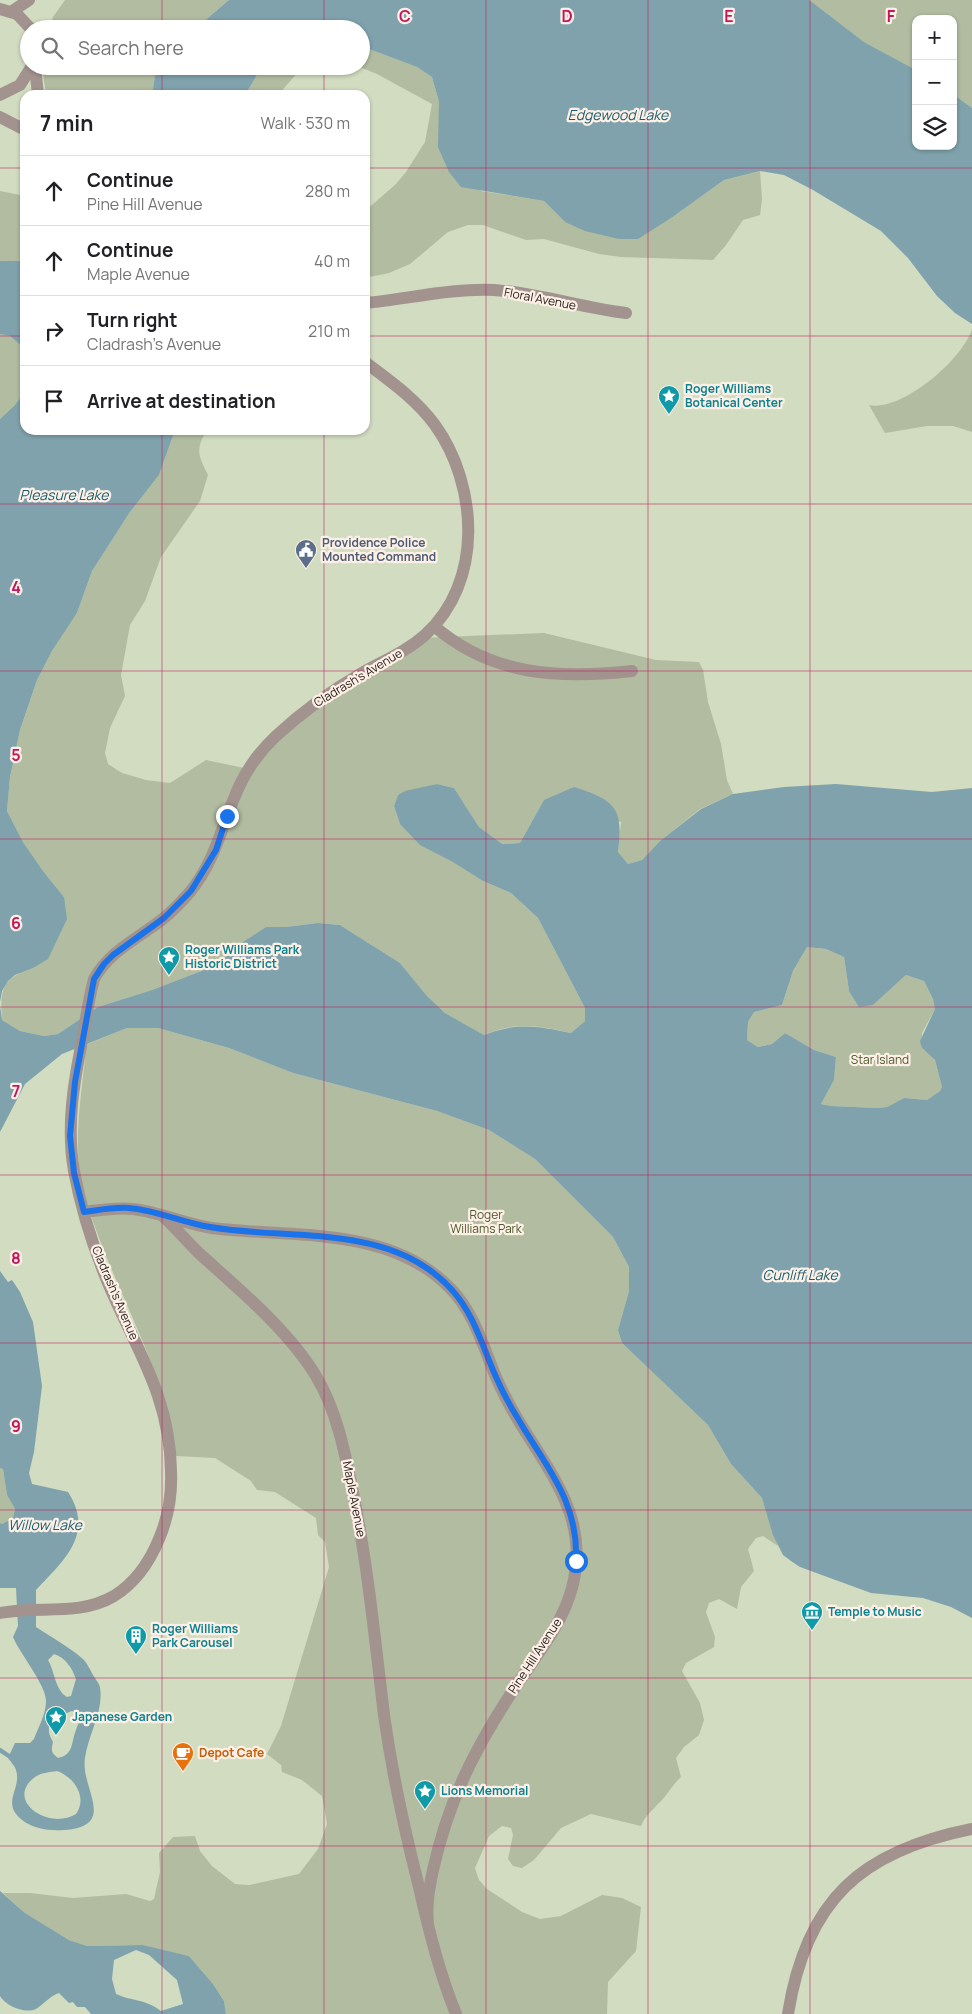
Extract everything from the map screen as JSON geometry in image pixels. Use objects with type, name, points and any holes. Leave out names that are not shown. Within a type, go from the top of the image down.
[{"type":"street","points":[[3,10],[29,0]]},
{"type":"street","points":[[3,10],[24,20]]},
{"type":"street","points":[[0,95],[20,85],[27,75]]},
{"type":"street","points":[[35,75],[37,90]]},
{"type":"street","points":[[0,117],[20,127]]},
{"type":"street","name":"Floral Avenue","points":[[370,302],[446,292],[493,290],[528,294],[580,307],[626,313]]},
{"type":"street","name":"Cladrash's Avenue","points":[[0,1613],[86,1607],[106,1600],[122,1590],[139,1573],[153,1553],[165,1522],[171,1492],[170,1448],[162,1404],[137,1343],[105,1276],[84,1212],[74,1173],[70,1136],[72,1099],[94,979],[104,964],[123,947],[178,906],[200,878],[216,850],[234,797],[242,780],[262,751],[275,737],[309,708],[345,683],[413,645],[434,626],[456,590],[465,562],[469,526],[464,490],[451,453],[435,425],[408,395],[370,366]]},
{"type":"street","points":[[434,626],[474,653],[498,663],[528,671],[577,676],[632,671]]},
{"type":"street","points":[[84,1212],[131,1208],[162,1216]]},
{"type":"street","name":"Pine Hill Avenue","points":[[162,1216],[208,1227],[367,1243],[407,1257],[434,1273],[452,1289],[465,1307],[507,1401],[556,1480],[570,1509],[577,1548],[575,1573],[568,1600],[552,1633],[512,1691],[480,1744],[455,1795],[440,1839],[429,1888],[428,1924]]},
{"type":"street","name":"Maple Avenue","points":[[162,1216],[224,1274],[295,1347],[315,1375],[331,1408],[346,1456],[358,1518],[395,1782],[428,1924]]},
{"type":"street","points":[[788,2014],[793,1987],[808,1941],[826,1908],[847,1884],[885,1858],[906,1848],[929,1839],[972,1829]]},
{"type":"street","points":[[428,1924],[443,1978],[456,2014]]},
{"type":"green space","name":"Roger Williams Park","points":[[0,0],[972,0],[972,2014],[0,2014]]},
{"type":"green space","points":[[65,0],[229,0],[206,20],[52,20]]},
{"type":"green space","points":[[808,0],[972,0],[972,108],[957,97],[957,15],[912,15],[912,68],[864,42]]},
{"type":"green space","points":[[370,49],[417,67],[432,77],[439,102],[439,120],[481,191],[544,201],[565,222],[674,216],[724,180],[760,171],[762,199],[760,215],[743,220],[713,260],[621,257],[599,254],[544,239],[526,240],[483,225],[468,225],[448,232],[410,264],[389,273],[370,277],[370,207],[396,184],[425,142],[432,104],[370,71]]},
{"type":"green space","points":[[43,75],[156,75],[153,90],[45,90]]},
{"type":"green space","points":[[257,75],[296,75],[282,90],[248,90]]},
{"type":"green space","points":[[0,191],[20,195],[20,261],[0,261]]},
{"type":"green space","points":[[972,329],[972,432],[953,426],[927,426],[885,433],[869,405],[883,405],[898,400],[930,381],[957,355]]},
{"type":"green space","points":[[0,334],[10,336],[20,345],[20,398],[0,419]]},
{"type":"green space","points":[[173,435],[205,435],[199,452],[208,475],[200,501],[161,557],[145,601],[130,625],[121,675],[125,696],[110,728],[105,753],[108,764],[122,773],[146,780],[170,783],[206,760],[249,769],[318,700],[419,638],[544,633],[656,660],[699,662],[703,670],[708,702],[721,744],[727,780],[733,794],[700,809],[660,841],[642,860],[628,864],[618,852],[621,822],[544,800],[520,843],[501,844],[479,827],[454,788],[437,784],[398,795],[394,806],[400,824],[483,881],[511,893],[538,918],[585,1008],[585,1021],[571,1033],[548,1028],[517,1026],[484,1035],[445,1013],[427,996],[400,963],[340,925],[318,923],[286,927],[266,927],[235,947],[217,965],[152,990],[98,1007],[58,1034],[44,1036],[20,1031],[2,1020],[2,1000],[5,986],[15,976],[33,968],[64,897],[23,842],[7,811],[10,777],[20,730],[37,680],[52,651],[77,613],[92,571],[130,512],[159,475]]},
{"type":"green space","name":"Star Island","points":[[807,947],[826,949],[844,957],[849,991],[873,1005],[906,975],[924,981],[933,999],[935,1009],[922,1033],[922,1048],[935,1060],[942,1087],[940,1091],[927,1100],[904,1098],[887,1107],[831,1106],[821,1104],[834,1080],[836,1057],[814,1050],[785,1033],[772,1044],[758,1047],[747,1040],[748,1022],[754,1012],[782,1005],[793,971]]},
{"type":"green space","points":[[127,1028],[158,1028],[229,1048],[293,1073],[437,1111],[489,1130],[535,1159],[613,1237],[629,1267],[629,1291],[618,1330],[622,1343],[708,1425],[731,1464],[762,1498],[778,1546],[763,1536],[756,1538],[748,1549],[754,1571],[741,1587],[737,1609],[719,1599],[709,1603],[706,1612],[715,1637],[714,1647],[686,1663],[682,1671],[700,1703],[704,1720],[699,1735],[684,1747],[676,1758],[681,1777],[646,1817],[641,1826],[591,1814],[561,1828],[534,1860],[522,1868],[513,1866],[508,1859],[513,1835],[511,1828],[502,1826],[489,1836],[475,1868],[479,1880],[487,1889],[522,1912],[540,1919],[561,1916],[602,1895],[622,1898],[641,1907],[636,1951],[608,1982],[607,2014],[226,2014],[224,2001],[213,1984],[189,1956],[137,1945],[87,1946],[69,1940],[25,1913],[3,1893],[30,1893],[73,1898],[126,1894],[150,1901],[154,1899],[160,1872],[159,1853],[173,1837],[195,1836],[200,1851],[212,1866],[235,1884],[249,1885],[299,1874],[318,1849],[327,1824],[322,1796],[302,1780],[282,1772],[281,1765],[267,1754],[281,1726],[329,1567],[325,1542],[318,1535],[316,1518],[275,1492],[257,1490],[251,1481],[215,1458],[176,1456],[170,1422],[160,1388],[94,1225],[84,1192],[80,1175],[78,1139],[86,1048],[88,1044]]},
{"type":"green space","points":[[0,1468],[3,1469],[7,1495],[15,1509],[13,1518],[2,1524],[0,1523]]},
{"type":"water","name":"Edgewood Lake","points":[[229,0],[809,0],[864,42],[912,68],[912,150],[957,150],[957,97],[972,108],[972,324],[955,313],[937,296],[908,258],[881,231],[813,190],[784,175],[760,171],[724,180],[638,239],[619,239],[585,231],[565,222],[544,201],[461,187],[449,172],[438,147],[439,102],[432,77],[417,67],[370,49],[370,20],[206,20]]},
{"type":"water","points":[[257,75],[248,90],[153,90],[155,76]]},
{"type":"water","points":[[0,261],[20,261],[20,345],[10,336],[0,334]]},
{"type":"water","name":"Pleasure Lake","points":[[20,398],[20,435],[173,435],[159,475],[130,512],[92,571],[77,613],[52,651],[37,680],[20,730],[10,777],[7,811],[23,842],[64,897],[67,919],[48,959],[33,968],[15,975],[8,981],[2,991],[0,1002],[0,419]]},
{"type":"water","name":"Cunliff Lake","points":[[437,784],[454,788],[479,827],[502,844],[520,843],[544,800],[574,787],[599,796],[614,808],[618,816],[619,825],[618,852],[628,864],[642,860],[660,841],[701,809],[733,794],[784,787],[836,784],[932,792],[972,788],[972,1618],[951,1607],[923,1598],[871,1593],[800,1567],[783,1555],[773,1535],[762,1498],[731,1464],[708,1425],[622,1343],[618,1330],[629,1291],[629,1267],[613,1237],[535,1159],[489,1130],[437,1111],[293,1073],[229,1048],[158,1028],[127,1028],[62,1054],[25,1084],[0,1132],[0,1006],[2,1020],[20,1031],[44,1036],[58,1034],[98,1007],[152,990],[217,965],[235,947],[266,927],[286,927],[318,923],[340,925],[400,963],[427,996],[445,1013],[484,1035],[507,1028],[527,1026],[571,1033],[585,1021],[585,1008],[538,918],[511,893],[483,881],[453,862],[420,845],[400,824],[394,806],[398,795],[405,791]],"holes":[[[807,947],[826,949],[844,957],[849,991],[859,1007],[873,1005],[906,975],[924,981],[933,999],[935,1009],[920,1041],[922,1048],[935,1060],[942,1087],[940,1091],[927,1100],[904,1098],[887,1107],[831,1106],[821,1104],[834,1080],[836,1057],[814,1050],[785,1033],[772,1044],[758,1047],[747,1040],[748,1022],[754,1012],[782,1005],[793,971]]]},
{"type":"water","name":"Willow Lake","points":[[0,1271],[8,1282],[12,1280],[20,1292],[33,1322],[42,1386],[34,1452],[29,1473],[32,1484],[68,1492],[76,1507],[77,1534],[73,1546],[57,1568],[36,1590],[36,1627],[83,1659],[100,1687],[100,1705],[85,1758],[85,1770],[93,1804],[93,1813],[90,1821],[80,1827],[64,1830],[47,1830],[36,1827],[21,1819],[15,1813],[13,1807],[12,1801],[17,1777],[15,1768],[8,1758],[15,1743],[30,1743],[34,1739],[46,1707],[46,1702],[42,1687],[13,1637],[18,1626],[16,1588],[0,1588],[0,1523],[2,1524],[13,1518],[15,1509],[7,1495],[3,1469],[0,1468]],"holes":[[[54,1654],[65,1661],[76,1679],[71,1696],[67,1697],[60,1690],[48,1660]],[[72,1711],[80,1715],[81,1719],[69,1751],[58,1758],[52,1751],[53,1742],[49,1728],[51,1723],[57,1721],[66,1713]],[[57,1771],[74,1783],[80,1795],[79,1808],[76,1814],[65,1818],[53,1819],[33,1810],[27,1803],[24,1795],[27,1786],[35,1777]]]},
{"type":"water","points":[[0,1891],[25,1913],[69,1940],[87,1946],[142,1945],[189,1956],[213,1984],[224,2001],[226,2014],[91,2014],[85,2007],[77,2007],[73,2002],[69,2003],[59,1993],[36,2009],[21,2010],[6,2003],[0,1996]],"holes":[[[136,1950],[149,1955],[177,1980],[183,2004],[161,2011],[144,2002],[116,1994],[112,1979],[114,1960]]]},
{"type":"waterway","points":[[0,1750],[9,1756]]},
{"type":"place","name":"Roger Williams Botanical Center","points":[[669,415]]},
{"type":"place","name":"Providence Police Mounted Command","points":[[306,569]]},
{"type":"place","name":"Roger Williams Park Historic District","points":[[169,976]]},
{"type":"place","name":"Temple to Music","points":[[812,1631]]},
{"type":"place","name":"Roger Williams Park Carousel","points":[[136,1655]]},
{"type":"place","name":"Japanese Garden","points":[[56,1736]]},
{"type":"place","name":"Depot Cafe","points":[[183,1772]]},
{"type":"place","name":"Lions Memorial","points":[[425,1810]]},
{"type":"route","points":[[227,816],[216,850],[191,891],[164,918],[113,955],[94,979],[72,1099],[70,1136],[74,1173],[84,1212],[131,1208],[208,1227],[352,1240],[393,1251],[434,1273],[452,1289],[465,1307],[507,1401],[547,1463],[564,1496],[570,1509],[576,1536],[576,1561]]}]
